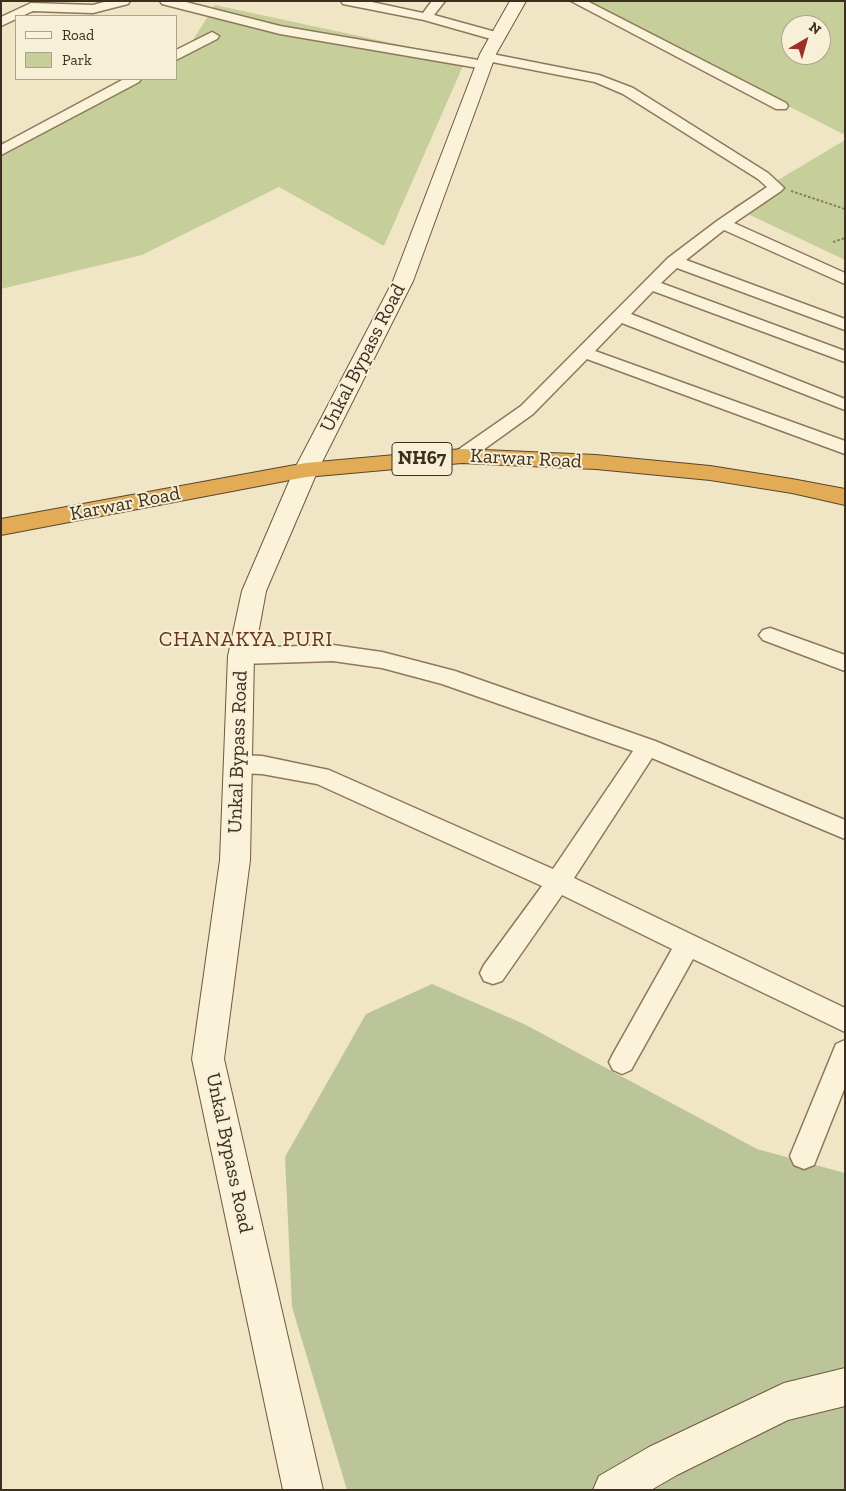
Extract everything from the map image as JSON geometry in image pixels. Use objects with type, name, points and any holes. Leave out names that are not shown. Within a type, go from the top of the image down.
[{"type":"highway","name":"Karwar Road","points":[[1,527],[306,470],[462,456],[596,462],[710,474],[792,486],[845,497]]},
{"type":"main road","name":"Unkal Bypass Road","points":[[303,1490],[208,1059],[235,860],[241,656],[254,591],[306,470],[403,281],[486,61],[518,1]]},
{"type":"main road","points":[[612,1490],[663,1460],[784,1402],[845,1388]]},
{"type":"street","points":[[1,22],[31,7],[93,9],[124,1]]},
{"type":"street","points":[[166,1],[267,27],[570,72],[599,79],[628,91],[763,176],[776,188],[723,224],[674,261],[622,317],[527,410],[462,456]]},
{"type":"street","points":[[346,1],[369,3],[498,37]]},
{"type":"street","points":[[426,17],[439,1]]},
{"type":"street","points":[[577,1],[781,106]]},
{"type":"street","points":[[178,55],[212,36]]},
{"type":"street","points":[[1,150],[132,80]]},
{"type":"street","points":[[723,224],[845,279]]},
{"type":"street","points":[[674,261],[845,324]]},
{"type":"street","points":[[651,286],[845,357]]},
{"type":"street","points":[[622,317],[845,405]]},
{"type":"street","points":[[585,352],[845,448]]},
{"type":"street","points":[[770,635],[845,663]]},
{"type":"street","points":[[241,656],[333,653],[382,660],[447,677],[646,747],[845,830]]},
{"type":"street","points":[[493,973],[558,882],[646,747]]},
{"type":"street","points":[[237,764],[262,765],[321,776],[558,882],[845,1021]]},
{"type":"street","points":[[622,1062],[688,945]]},
{"type":"street","points":[[804,1156],[845,1052]]},
{"type":"path","points":[[776,188],[794,191],[845,209]]},
{"type":"path","points":[[833,242],[845,238]]},
{"type":"green space","points":[[583,1],[845,1],[845,135]]},
{"type":"green space","points":[[215,5],[466,59],[384,246],[279,187],[142,255],[1,289],[1,140],[6,142],[22,136],[131,80],[178,80],[178,55],[186,51]]},
{"type":"green space","points":[[845,140],[845,260],[733,207]]},
{"type":"green space","points":[[432,984],[524,1024],[757,1149],[845,1173],[845,1490],[347,1490],[292,1307],[285,1157],[366,1014]]},
{"type":"district","name":"CHANAKYA PURI","points":[[246,640]]}]
